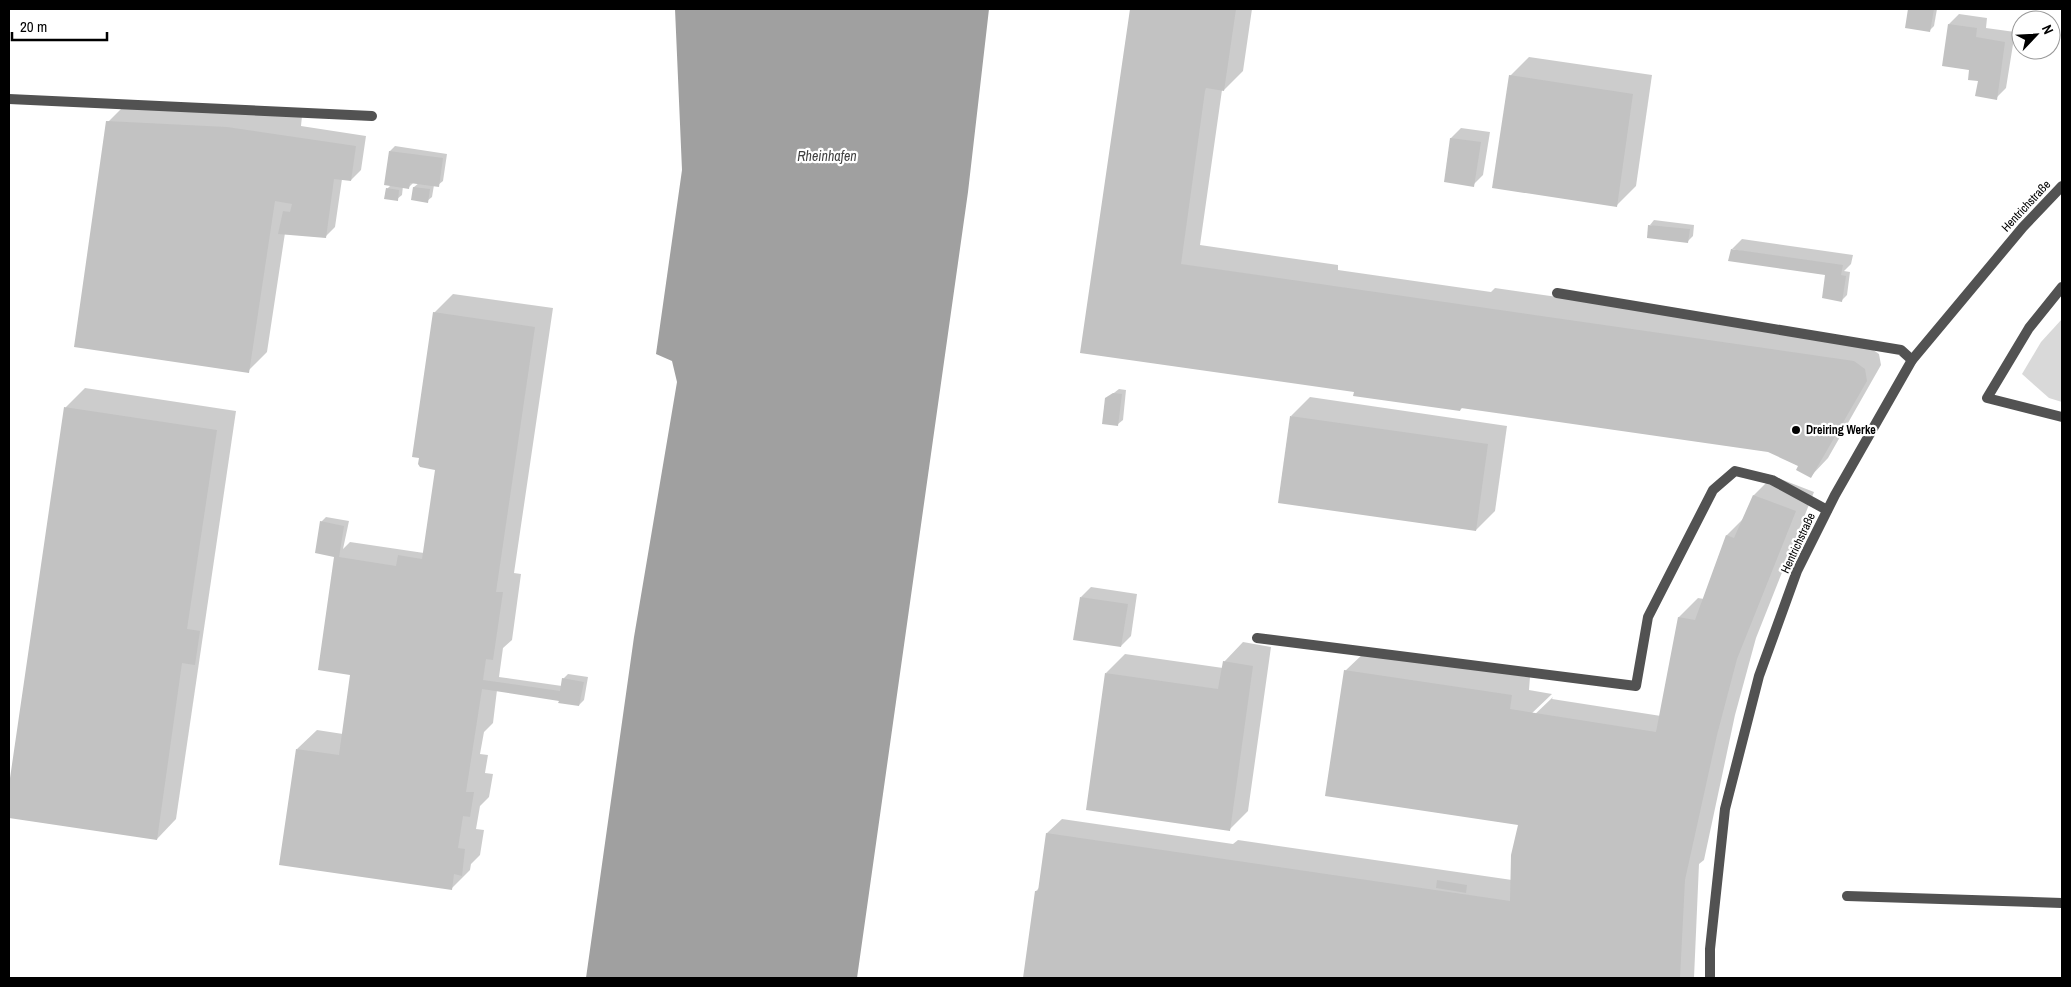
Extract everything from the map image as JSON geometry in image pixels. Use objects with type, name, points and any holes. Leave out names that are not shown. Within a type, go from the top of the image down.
[{"type":"street","points":[[9,99],[372,116]]},
{"type":"street","name":"Hentrichstraße","points":[[1710,978],[1710,948],[1724,819],[1730,790],[1759,676],[1797,572],[1827,510],[1912,360],[2023,227],[2062,186]]},
{"type":"street","points":[[2062,287],[2029,328],[1987,398],[2062,417]]},
{"type":"street","points":[[1557,293],[1902,350],[1912,360]]},
{"type":"street","points":[[1256,638],[1636,686],[1648,617],[1712,490],[1735,471],[1772,480],[1827,510]]},
{"type":"street","points":[[1847,896],[2062,903]]},
{"type":"shaded area","points":[[2062,319],[2062,402],[2049,398],[2022,374],[2041,342]]},
{"type":"water","name":"Rheinhafen","points":[[675,9],[989,9],[968,192],[857,978],[586,978],[634,637],[677,382],[672,361],[656,354],[682,170]]},
{"type":"building","points":[[1130,9],[1236,9],[1224,91],[1206,88],[1205,91],[1181,264],[1854,361],[1865,369],[1867,381],[1811,478],[1796,470],[1798,466],[1768,452],[1461,408],[1460,411],[1353,396],[1354,392],[1080,353]]},
{"type":"building","points":[[1908,9],[1934,9],[1930,32],[1905,28]]},
{"type":"building","points":[[1948,24],[1977,28],[1976,37],[2005,42],[1997,100],[1975,96],[1978,81],[1968,80],[1969,70],[1942,66]]},
{"type":"building","points":[[1509,75],[1633,94],[1617,207],[1492,188]]},
{"type":"building","points":[[106,121],[227,127],[356,146],[351,181],[334,179],[326,238],[278,234],[283,211],[290,212],[292,204],[275,201],[249,373],[74,347]]},
{"type":"building","points":[[1450,138],[1481,142],[1474,187],[1444,182]]},
{"type":"building","points":[[389,151],[443,158],[439,187],[410,183],[409,189],[384,185]]},
{"type":"building","points":[[413,187],[430,189],[428,203],[411,200]]},
{"type":"building","points":[[386,188],[399,190],[398,201],[384,199]]},
{"type":"building","points":[[1648,225],[1690,229],[1688,243],[1647,238]]},
{"type":"building","points":[[1731,249],[1843,265],[1841,275],[1846,276],[1842,302],[1822,298],[1825,275],[1728,261]]},
{"type":"building","points":[[433,312],[535,327],[496,592],[503,592],[493,660],[486,659],[483,680],[560,691],[562,678],[584,682],[579,706],[482,689],[466,792],[474,792],[470,817],[463,816],[458,848],[465,849],[462,876],[454,874],[452,890],[279,865],[296,749],[339,755],[350,675],[318,670],[334,557],[315,553],[320,521],[344,526],[339,557],[396,566],[398,555],[422,559],[435,470],[420,467],[418,464],[419,458],[412,457]]},
{"type":"building","points":[[1113,393],[1122,394],[1118,426],[1102,424],[1105,398]]},
{"type":"building","points":[[64,407],[217,430],[187,629],[200,631],[195,665],[182,663],[157,840],[9,818],[9,785]]},
{"type":"building","points":[[1290,416],[1488,444],[1476,531],[1278,503]]},
{"type":"building","points":[[1753,495],[1796,511],[1737,659],[1717,735],[1685,880],[1680,978],[1023,978],[1035,891],[1038,891],[1046,833],[1510,901],[1511,855],[1518,825],[1325,796],[1344,670],[1512,695],[1510,709],[1656,732],[1678,617],[1695,620],[1726,535],[1734,538]]},
{"type":"building","points":[[1080,597],[1128,604],[1121,647],[1073,640]]},
{"type":"building","points":[[1223,661],[1253,666],[1230,831],[1086,810],[1105,673],[1218,689]]},
{"type":"building","points":[[1437,880],[1467,885],[1466,893],[1436,888]]},
{"type":"place","name":"Dreiring Werke","points":[[1796,430]]}]
